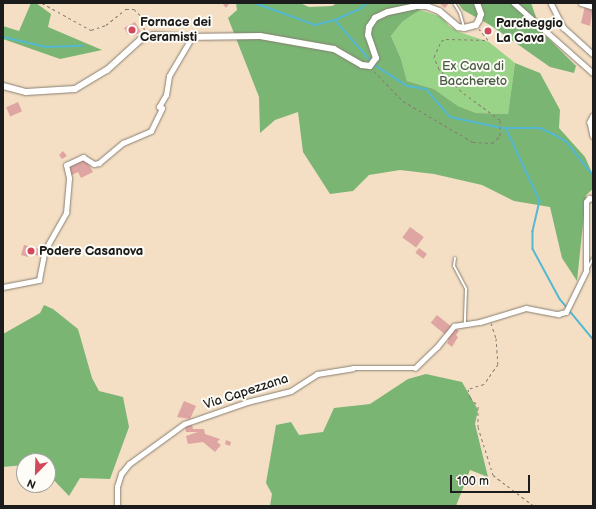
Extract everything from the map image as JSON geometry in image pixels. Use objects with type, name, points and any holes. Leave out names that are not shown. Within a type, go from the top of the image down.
[{"type":"street","points":[[3,86],[26,92],[75,89],[107,70],[133,44],[153,35],[192,37],[260,36],[334,49],[362,65],[372,64],[376,54],[368,35],[369,27],[375,18],[388,12],[426,5],[439,11],[458,27],[464,28],[476,25],[481,14],[477,3]]},
{"type":"street","points":[[514,3],[593,73]]},
{"type":"street","points":[[551,3],[564,28],[593,54]]},
{"type":"street","points":[[580,3],[593,7]]},
{"type":"street","points":[[3,287],[39,280],[45,250],[66,213],[69,178],[66,165],[83,157],[94,164],[99,163],[123,143],[152,131],[162,108],[159,107],[166,95],[169,76],[192,37]]},
{"type":"street","points":[[593,116],[590,122],[593,136]]},
{"type":"street","name":"Via Capezzana","points":[[117,506],[117,487],[121,474],[128,464],[184,424],[247,402],[291,391],[317,374],[353,368],[415,368],[437,347],[454,326],[490,319],[526,308],[558,314],[566,312],[586,271],[586,202],[589,198],[593,199]]},
{"type":"lane","points":[[454,3],[460,13],[464,28]]},
{"type":"lane","points":[[455,258],[454,266],[466,289],[465,323]]},
{"type":"lane","points":[[586,271],[593,258]]},
{"type":"path","points":[[42,3],[91,30],[106,25],[126,8],[134,9],[141,16],[147,37]]},
{"type":"path","points":[[372,64],[402,101],[474,142],[492,143],[500,136],[500,120],[461,91],[435,63],[434,57],[441,41],[446,39],[488,40],[476,25]]},
{"type":"path","points":[[490,319],[496,338],[498,364],[484,384],[468,389],[470,397],[478,406],[478,427],[493,475],[534,506]]},
{"type":"green space","points":[[31,3],[36,3],[51,14],[48,27],[102,50],[60,59],[3,39],[3,26],[19,31]]},
{"type":"green space","points":[[236,3],[300,3],[309,7],[332,6],[337,3],[418,3],[420,10],[402,22],[391,36],[401,59],[407,81],[434,89],[458,106],[476,113],[508,114],[515,63],[540,73],[560,110],[559,128],[585,157],[593,175],[593,189],[586,195],[577,281],[562,258],[550,207],[514,201],[482,185],[434,174],[400,170],[369,175],[353,191],[330,194],[303,152],[298,112],[275,120],[260,133],[259,97],[228,18],[237,10]]},
{"type":"green space","points":[[458,3],[531,3],[541,31],[576,66],[574,73],[550,67],[490,25],[463,10]]},
{"type":"green space","name":"Ex Cava di Bacchereto","points":[[420,10],[442,17],[449,26],[459,32],[489,42],[515,63],[508,114],[476,113],[458,106],[434,89],[407,81],[401,59],[391,36],[402,22]]},
{"type":"green space","points":[[44,305],[53,309],[78,329],[92,378],[99,391],[123,397],[129,427],[110,479],[80,478],[69,496],[56,482],[56,453],[16,453],[16,466],[3,467],[3,334],[40,313]]},
{"type":"green space","points":[[426,374],[462,382],[478,410],[475,424],[488,477],[470,470],[456,506],[270,506],[272,494],[266,483],[276,425],[291,422],[299,435],[323,432],[334,408],[370,404],[408,379]]},
{"type":"building","points":[[222,3],[230,3],[226,8]]},
{"type":"building","points":[[439,3],[449,3],[445,8]]},
{"type":"building","points":[[585,6],[593,8],[590,26],[581,23]]},
{"type":"building","name":"Fornace dei Ceramisti","points":[[135,22],[141,32],[133,36],[131,33],[128,35],[124,28]]},
{"type":"building","points":[[18,102],[22,111],[10,116],[6,107]]},
{"type":"building","points":[[63,151],[67,156],[62,159],[59,155]]},
{"type":"building","points":[[85,158],[93,172],[81,178],[78,172],[72,175],[68,168]]},
{"type":"building","points":[[410,227],[424,237],[416,248],[402,238]]},
{"type":"building","name":"Podere Casanova","points":[[24,245],[40,249],[39,256],[29,253],[28,257],[21,255]]},
{"type":"building","points":[[419,248],[427,254],[423,259],[415,253]]},
{"type":"building","points":[[437,315],[452,327],[445,335],[431,323]]},
{"type":"building","points":[[454,328],[459,331],[456,335],[458,337],[452,347],[447,343],[449,340],[445,338]]},
{"type":"building","points":[[184,401],[196,406],[190,419],[177,417]]},
{"type":"building","points":[[192,425],[193,429],[204,429],[205,434],[220,439],[217,442],[221,445],[215,452],[203,442],[188,444],[186,436],[198,432],[186,432],[185,426]]},
{"type":"building","points":[[226,440],[231,442],[230,446],[225,444]]},
{"type":"waterway","points":[[255,3],[315,25],[335,20],[360,9],[367,3]]},
{"type":"waterway","points":[[335,20],[371,61]]},
{"type":"waterway","points":[[3,37],[46,47],[82,46]]},
{"type":"waterway","points":[[373,64],[407,86],[426,89],[450,117],[502,128],[540,128],[555,135],[567,142],[593,175]]},
{"type":"waterway","points":[[506,128],[540,201],[533,231],[533,249],[560,299],[593,339]]},
{"type":"place","name":"Fornace dei Ceramisti","points":[[132,30]]},
{"type":"place","name":"Parcheggio La Cava","points":[[488,31]]},
{"type":"place","name":"Podere Casanova","points":[[31,251]]}]
